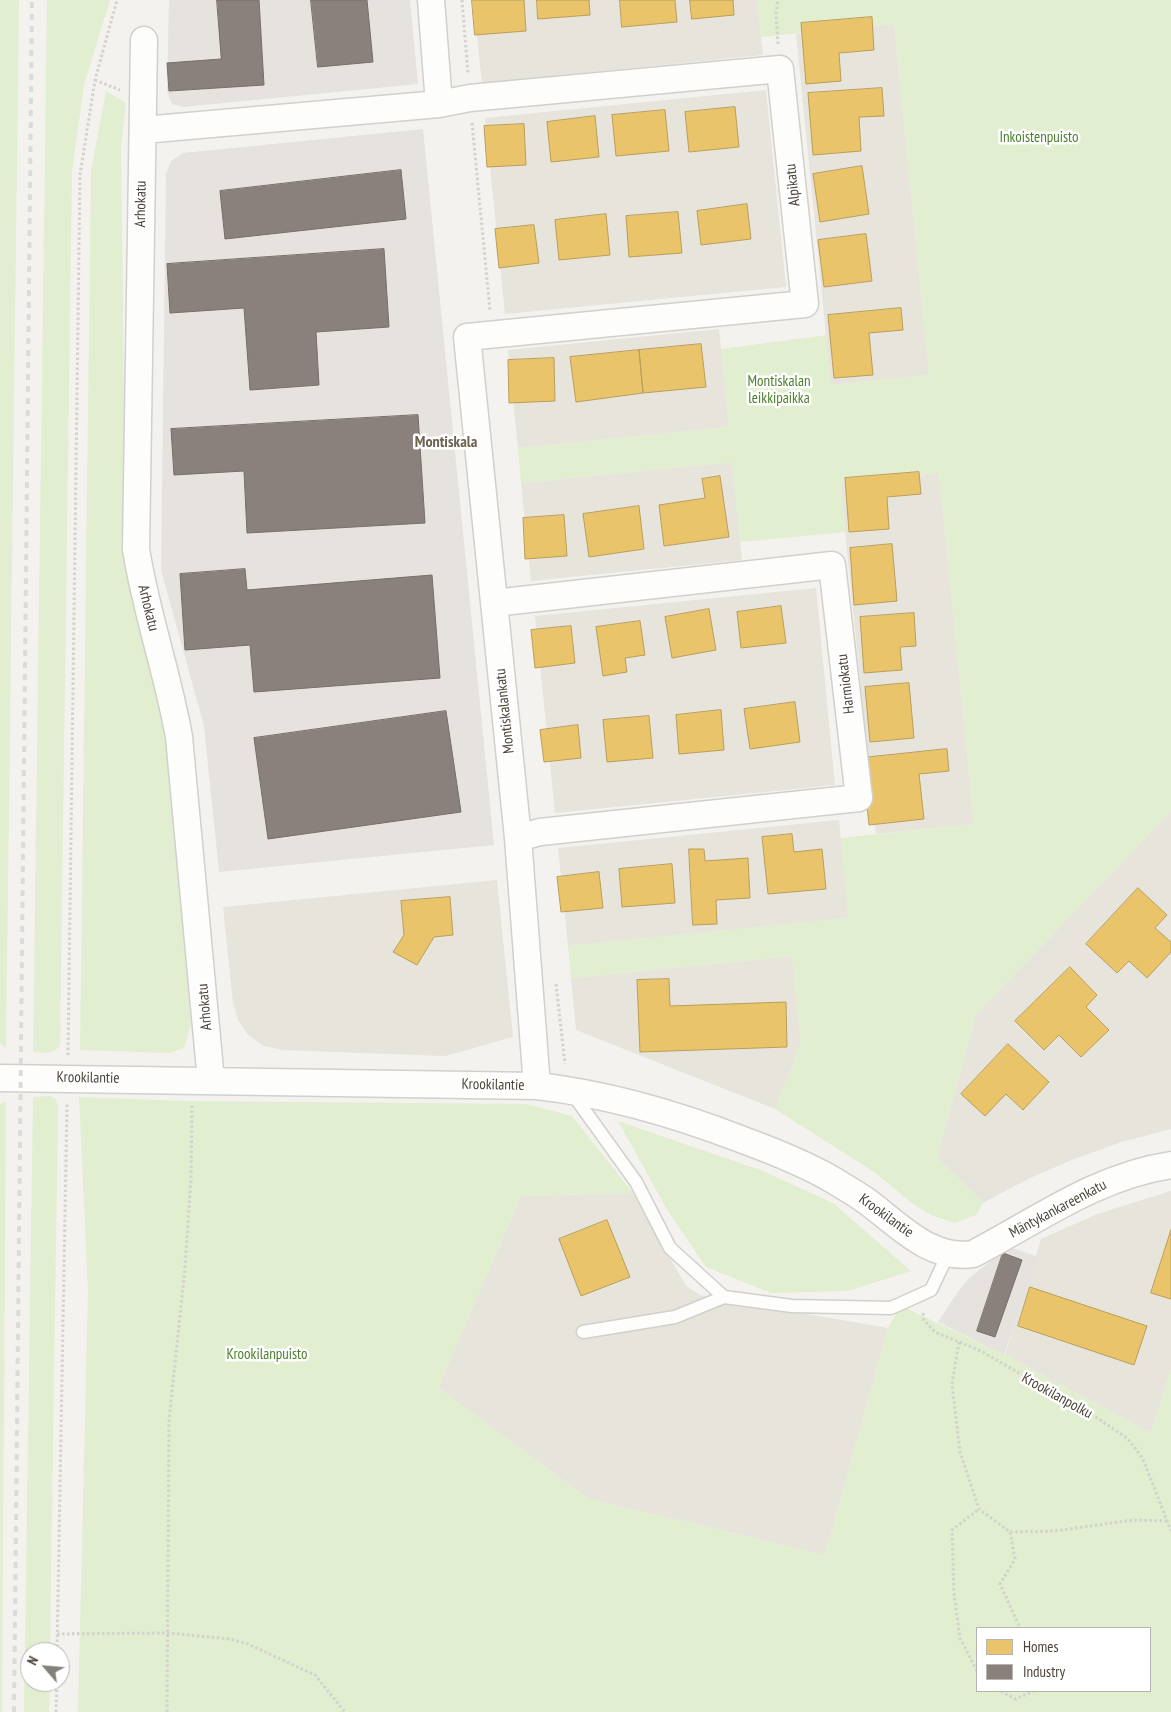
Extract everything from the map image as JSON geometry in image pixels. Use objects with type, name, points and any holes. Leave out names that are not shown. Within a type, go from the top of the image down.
[{"type":"street","points":[[431,0],[438,104]]},
{"type":"street","name":"Arhokatu","points":[[144,40],[136,549],[143,592],[172,695],[179,737],[202,1080]]},
{"type":"street","points":[[143,130],[438,104],[470,98],[780,69]]},
{"type":"street","name":"Alpikatu","points":[[466,337],[805,304],[780,69]]},
{"type":"street","name":"Montiskalankatu","points":[[466,337],[518,838],[537,1086]]},
{"type":"street","name":"Harmiokatu","points":[[494,603],[832,566],[859,798],[540,832],[518,838]]},
{"type":"street","name":"Krookilantie","points":[[0,1078],[68,1077],[537,1086],[570,1090],[677,1115],[787,1157],[864,1199],[923,1243],[948,1254]]},
{"type":"street","name":"Mäntykankareenkatu","points":[[948,1254],[961,1256],[973,1254],[1094,1188],[1114,1180],[1171,1165]]},
{"type":"lane","points":[[570,1090],[636,1182],[670,1248],[724,1297]]},
{"type":"lane","points":[[583,1332],[675,1317],[724,1297],[792,1306],[891,1308],[931,1290],[948,1254]]},
{"type":"path","points":[[57,1642],[68,1077],[80,174],[95,80],[118,0]]},
{"type":"path","points":[[778,0],[776,13],[780,69]]},
{"type":"path","points":[[167,1712],[169,1421],[185,1268],[191,1178],[202,1080]]},
{"type":"path","name":"Krookilanpolku","points":[[931,1290],[923,1310],[924,1320],[935,1332],[981,1351],[1099,1419],[1128,1439],[1143,1459],[1171,1531]]},
{"type":"path","points":[[959,1342],[952,1384],[960,1452],[979,1509],[1010,1532],[1055,1531],[1133,1520],[1168,1521]]},
{"type":"path","points":[[976,1669],[960,1638],[954,1593],[952,1530],[979,1509]]},
{"type":"path","points":[[1010,1532],[1015,1559],[1000,1584],[1020,1627]]},
{"type":"path","points":[[57,1634],[168,1633],[230,1639],[248,1644],[315,1675],[345,1712]]},
{"type":"path","points":[[56,1712],[57,1692]]},
{"type":"path","points":[[1003,1692],[1015,1699],[1032,1692]]},
{"type":"shaded area","points":[[169,0],[410,0],[418,84],[183,107],[172,104],[167,92]]},
{"type":"shaded area","points":[[473,0],[757,0],[763,55],[482,83]]},
{"type":"shaded area","points":[[894,24],[929,375],[831,385],[796,34]]},
{"type":"shaded area","points":[[766,90],[786,287],[505,314],[485,118]]},
{"type":"shaded area","points":[[423,129],[494,845],[219,872],[204,726],[161,570],[166,174],[171,161],[183,153]]},
{"type":"shaded area","points":[[719,329],[729,427],[518,448],[508,350]]},
{"type":"shaded area","points":[[732,462],[742,560],[531,581],[521,483]]},
{"type":"shaded area","points":[[939,473],[974,824],[876,834],[840,483]]},
{"type":"shaded area","points":[[816,588],[835,785],[555,813],[535,616]]},
{"type":"shaded area","points":[[1171,811],[1171,1129],[1122,1142],[1074,1159],[1028,1179],[983,1203],[937,1158],[976,1014]]},
{"type":"shaded area","points":[[839,820],[849,918],[568,946],[558,848]]},
{"type":"shaded area","points":[[497,880],[513,1037],[445,1056],[282,1050],[264,1046],[248,1035],[238,1020],[233,1003],[223,907]]},
{"type":"shaded area","points":[[792,956],[801,1043],[775,1109],[576,1030],[571,978]]},
{"type":"shaded area","points":[[1171,1191],[1171,1369],[1151,1433],[1005,1355],[1041,1239],[1097,1214]]},
{"type":"shaded area","points":[[633,1193],[686,1286],[702,1296],[888,1328],[825,1555],[589,1499],[438,1388],[521,1196]]},
{"type":"shaded area","points":[[1010,1247],[1038,1257],[1004,1355],[938,1322],[970,1277]]},
{"type":"green space","points":[[0,0],[19,0],[6,1048],[0,1043]]},
{"type":"green space","points":[[47,0],[110,0],[84,85],[72,172],[60,1046],[54,1051],[44,1053],[33,1052]]},
{"type":"green space","name":"Inkoistenpuisto","points":[[757,0],[1171,0],[1171,811],[976,1014],[937,1158],[983,1203],[976,1215],[955,1223],[933,1216],[913,1204],[874,1172],[775,1109],[801,1043],[792,956],[571,978],[568,946],[848,918],[841,838],[974,824],[939,474],[841,483],[846,532],[740,542],[732,462],[521,483],[518,448],[729,427],[721,349],[827,335],[831,385],[929,375],[894,24],[761,37]]},
{"type":"green space","points":[[106,91],[126,103],[121,146],[126,559],[166,723],[191,1024],[184,1048],[170,1053],[80,1050],[91,171]]},
{"type":"green space","points":[[49,1096],[55,1098],[58,1105],[50,1642],[25,1642],[33,1097]]},
{"type":"green space","name":"Krookilanpuisto","points":[[79,1097],[184,1101],[526,1104],[572,1116],[633,1193],[521,1196],[438,1388],[589,1499],[825,1555],[888,1328],[901,1306],[1005,1355],[1151,1433],[1171,1369],[1171,1712],[78,1712],[88,1291]]},
{"type":"green space","points":[[6,1101],[2,1712],[0,1712],[0,1104]]},
{"type":"green space","points":[[618,1121],[763,1171],[833,1203],[911,1271],[848,1291],[771,1293],[706,1267],[668,1211]]},
{"type":"green space","points":[[24,1692],[50,1692],[49,1712],[24,1712]]},
{"type":"building: Homes","points":[[472,0],[524,0],[526,31],[475,35]]},
{"type":"building: Homes","points":[[537,0],[589,0],[590,15],[538,19]]},
{"type":"building: Homes","points":[[620,0],[675,0],[677,22],[622,27]]},
{"type":"building: Homes","points":[[690,0],[733,0],[734,15],[692,19]]},
{"type":"building: Homes","points":[[872,17],[874,50],[839,53],[841,81],[806,84],[801,23]]},
{"type":"building: Homes","points":[[882,88],[884,116],[859,117],[861,151],[813,155],[808,93]]},
{"type":"building: Homes","points":[[735,107],[739,147],[689,152],[685,112]]},
{"type":"building: Homes","points":[[665,110],[669,151],[616,156],[612,115]]},
{"type":"building: Homes","points":[[595,116],[599,157],[551,162],[547,122]]},
{"type":"building: Homes","points":[[524,124],[526,165],[487,167],[484,126]]},
{"type":"building: Homes","points":[[862,166],[869,214],[820,222],[813,174]]},
{"type":"building: Homes","points":[[747,204],[751,239],[701,245],[697,211]]},
{"type":"building: Homes","points":[[678,212],[682,253],[629,257],[626,216]]},
{"type":"building: Homes","points":[[606,214],[610,255],[559,260],[555,220]]},
{"type":"building: Homes","points":[[534,225],[539,263],[499,268],[495,229]]},
{"type":"building: Homes","points":[[866,234],[872,281],[824,287],[818,240]]},
{"type":"building: Homes","points":[[901,308],[903,330],[869,333],[873,375],[834,378],[828,315]]},
{"type":"building: Homes","points":[[701,344],[706,387],[643,393],[639,350]]},
{"type":"building: Homes","points":[[639,350],[643,393],[576,402],[570,357]]},
{"type":"building: Homes","points":[[554,358],[555,401],[509,403],[508,360]]},
{"type":"building: Homes","points":[[919,472],[921,494],[887,497],[889,529],[849,532],[845,478]]},
{"type":"building: Homes","points":[[720,476],[729,537],[664,546],[659,505],[705,498],[702,479]]},
{"type":"building: Homes","points":[[639,506],[644,549],[589,557],[583,514]]},
{"type":"building: Homes","points":[[564,515],[567,556],[525,559],[523,518]]},
{"type":"building: Homes","points":[[892,544],[897,601],[854,605],[850,548]]},
{"type":"building: Homes","points":[[781,606],[786,643],[741,648],[737,612]]},
{"type":"building: Homes","points":[[709,609],[716,650],[672,658],[665,617]]},
{"type":"building: Homes","points":[[914,613],[916,646],[900,647],[902,670],[864,673],[860,617]]},
{"type":"building: Homes","points":[[640,621],[645,655],[625,658],[627,672],[603,676],[596,627]]},
{"type":"building: Homes","points":[[571,626],[575,663],[535,668],[531,630]]},
{"type":"building: Homes","points":[[909,683],[914,738],[870,742],[865,687]]},
{"type":"building: Homes","points":[[795,702],[800,742],[750,749],[744,709]]},
{"type":"building: Homes","points":[[721,710],[724,750],[679,754],[676,715]]},
{"type":"building: Homes","points":[[649,716],[653,758],[607,762],[603,720]]},
{"type":"building: Homes","points":[[578,725],[581,758],[544,762],[540,730]]},
{"type":"building: Homes","points":[[947,749],[949,771],[919,774],[924,819],[869,825],[862,758]]},
{"type":"building: Homes","points":[[792,834],[794,852],[822,849],[826,889],[768,894],[762,837]]},
{"type":"building: Homes","points":[[689,849],[704,849],[705,861],[748,858],[750,898],[716,900],[717,924],[693,925]]},
{"type":"building: Homes","points":[[672,864],[675,903],[622,907],[619,869]]},
{"type":"building: Homes","points":[[599,872],[603,908],[561,912],[557,877]]},
{"type":"building: Homes","points":[[1138,888],[1167,915],[1155,928],[1171,942],[1171,952],[1147,978],[1129,961],[1117,973],[1086,944]]},
{"type":"building: Homes","points":[[450,897],[453,935],[434,937],[417,965],[393,952],[404,935],[401,901]]},
{"type":"building: Homes","points":[[1070,967],[1097,995],[1086,1007],[1109,1030],[1081,1057],[1059,1035],[1044,1050],[1015,1021]]},
{"type":"building: Homes","points":[[669,979],[670,1006],[786,1002],[787,1047],[640,1052],[637,980]]},
{"type":"building: Homes","points":[[1008,1044],[1049,1082],[1023,1110],[1006,1094],[985,1116],[961,1094]]},
{"type":"building: Homes","points":[[607,1220],[630,1277],[581,1296],[559,1239]]},
{"type":"building: Homes","points":[[1171,1230],[1171,1299],[1151,1293]]},
{"type":"building: Homes","points":[[1030,1287],[1147,1326],[1134,1365],[1018,1326]]},
{"type":"building: Industry","points":[[217,0],[259,0],[264,85],[169,91],[167,63],[221,59]]},
{"type":"building: Industry","points":[[311,0],[367,0],[373,62],[318,67]]},
{"type":"building: Industry","points":[[401,170],[406,219],[225,239],[220,191]]},
{"type":"building: Industry","points":[[384,249],[389,327],[316,332],[319,385],[250,390],[244,308],[170,313],[167,264]]},
{"type":"building: Industry","points":[[418,415],[425,523],[247,533],[244,471],[174,475],[171,429]]},
{"type":"building: Industry","points":[[245,569],[247,590],[432,575],[440,678],[254,692],[250,645],[185,650],[180,574]]},
{"type":"building: Industry","points":[[446,711],[461,812],[268,839],[254,738]]},
{"type":"building: Industry","points":[[1003,1253],[1022,1260],[995,1337],[977,1331]]},
{"type":"railway","points":[[14,1712],[32,0]]},
{"type":"district","name":"Montiskala","points":[[446,442]]},
{"type":"park label","name":"Montiskalan leikkipaikka","points":[[779,390]]}]
